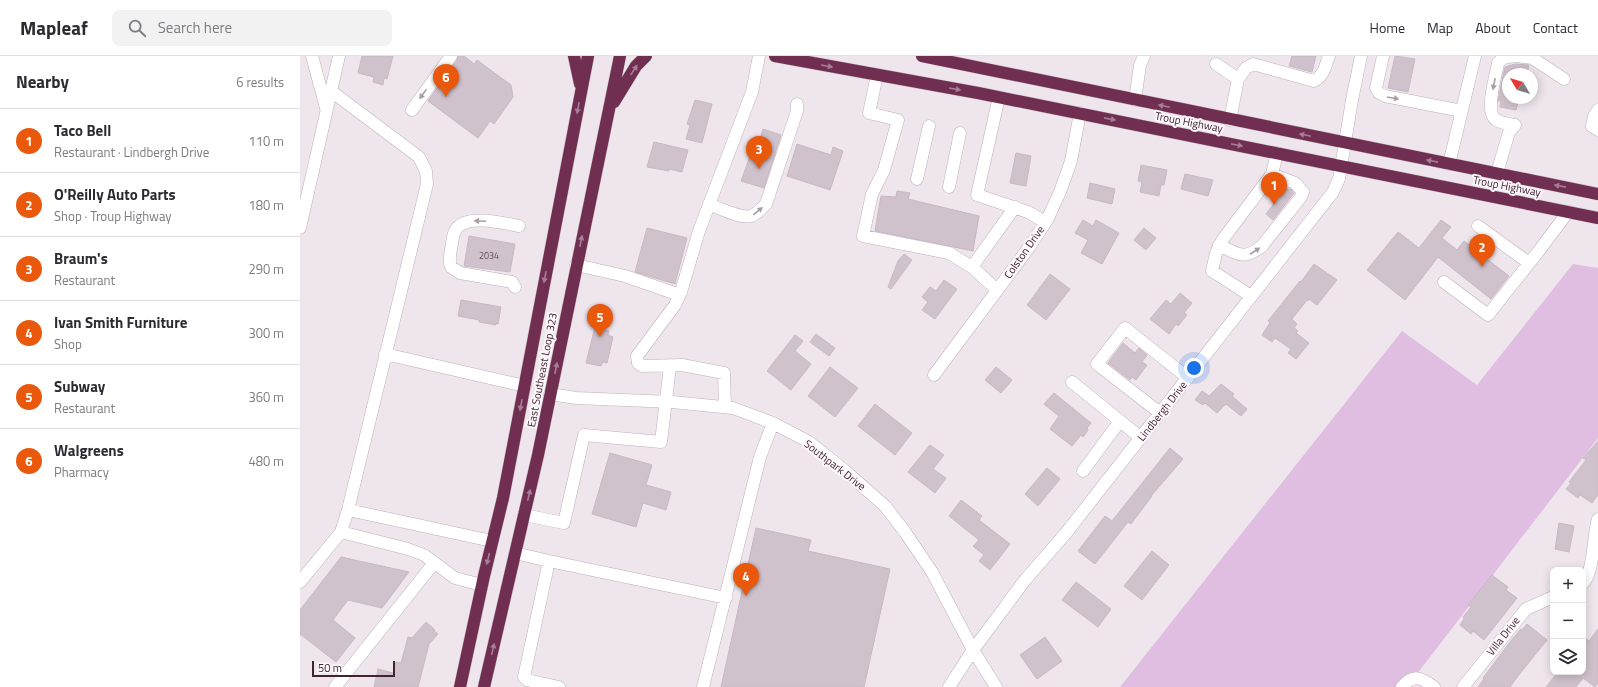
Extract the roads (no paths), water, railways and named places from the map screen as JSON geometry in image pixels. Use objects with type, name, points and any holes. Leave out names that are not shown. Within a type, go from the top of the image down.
[{"type":"highway","points":[[574,56],[581,91]]},
{"type":"highway","name":"East Southeast Loop 323","points":[[460,687],[503,498],[588,56]]},
{"type":"highway","name":"East Southeast Loop 323","points":[[484,687],[538,455],[620,56]]},
{"type":"highway","points":[[609,110],[636,66],[646,56]]},
{"type":"highway","name":"Troup Highway","points":[[774,56],[999,97],[1598,218]]},
{"type":"highway","name":"Troup Highway","points":[[922,56],[1598,194]]},
{"type":"street","points":[[312,56],[327,110]]},
{"type":"street","points":[[300,228],[339,56]]},
{"type":"street","points":[[412,110],[451,56]]},
{"type":"street","points":[[725,407],[724,373],[682,365],[642,366],[638,363],[637,356],[675,305],[681,292],[699,231],[752,92],[759,56]]},
{"type":"street","points":[[1135,100],[1140,65],[1144,56]]},
{"type":"street","points":[[1230,120],[1238,79],[1246,68],[1253,64],[1314,81],[1320,78],[1324,72],[1328,56]]},
{"type":"street","name":"Lindbergh Drive","points":[[949,687],[973,650],[1025,580],[1066,533],[1333,192],[1340,179],[1352,100],[1361,56]]},
{"type":"street","points":[[1383,56],[1376,88],[1379,93],[1384,96],[1462,111]]},
{"type":"street","points":[[1449,164],[1475,56]]},
{"type":"street","points":[[1497,173],[1509,132],[1514,125],[1498,121],[1491,115],[1490,107],[1498,63],[1503,58],[1514,56],[1532,58],[1564,79]]},
{"type":"street","points":[[1216,64],[1238,79]]},
{"type":"street","points":[[877,75],[869,113],[898,120],[884,170],[872,194],[863,236],[949,253],[972,267],[997,290]]},
{"type":"street","points":[[300,582],[340,532],[348,510],[427,184],[426,171],[418,157],[331,91]]},
{"type":"street","points":[[999,97],[977,195],[1028,212],[1046,222]]},
{"type":"street","points":[[709,204],[731,213],[750,217],[766,204],[797,111],[797,104]]},
{"type":"street","points":[[1598,110],[1594,116],[1592,126],[1598,130]]},
{"type":"street","name":"Colston Drive","points":[[934,375],[1030,246],[1046,222],[1060,192],[1070,161],[1080,114]]},
{"type":"street","points":[[1598,117],[1598,130]]},
{"type":"street","points":[[917,179],[929,126]]},
{"type":"street","points":[[949,187],[960,133]]},
{"type":"street","points":[[1252,296],[1212,271],[1219,245],[1272,174],[1278,153]]},
{"type":"street","points":[[1219,245],[1241,255],[1247,256],[1255,252],[1262,246],[1301,198],[1303,192],[1296,183],[1272,174]]},
{"type":"street","points":[[972,267],[1015,207]]},
{"type":"street","points":[[1444,282],[1488,315],[1568,212]]},
{"type":"street","points":[[516,287],[512,282],[460,273],[451,267],[449,259],[453,234],[464,222],[485,221],[519,226]]},
{"type":"street","points":[[1478,226],[1529,264]]},
{"type":"street","points":[[576,265],[625,276],[674,293],[681,292]]},
{"type":"street","points":[[1160,414],[1097,364],[1125,328],[1188,378]]},
{"type":"street","points":[[386,354],[524,386]]},
{"type":"street","points":[[524,515],[564,523],[584,434],[661,442],[670,366]]},
{"type":"street","points":[[1072,382],[1141,438]]},
{"type":"street","name":"Southpark Drive","points":[[550,394],[576,398],[666,402],[734,408],[773,423],[809,442],[885,506],[906,532],[932,572],[973,650],[996,687]]},
{"type":"street","points":[[1083,471],[1120,421]]},
{"type":"street","points":[[703,687],[760,457],[773,423]]},
{"type":"street","points":[[348,510],[492,541]]},
{"type":"street","points":[[1586,578],[1589,574],[1598,519]]},
{"type":"street","points":[[340,532],[408,549],[424,555],[455,578],[482,585]]},
{"type":"street","points":[[515,553],[726,598]]},
{"type":"street","points":[[549,561],[524,677],[527,680],[559,687]]},
{"type":"street","points":[[335,687],[434,563]]},
{"type":"street","name":"Villa Drive","points":[[1463,687],[1526,609],[1550,598]]},
{"type":"street","points":[[1402,687],[1410,680],[1418,678],[1423,679],[1434,687]]},
{"type":"place","name":"Walgreens","points":[[446,97]]},
{"type":"place","name":"Braum's","points":[[759,169]]},
{"type":"place","name":"Taco Bell","points":[[1274,205]]},
{"type":"place","name":"O'Reilly Auto Parts","points":[[1482,267]]},
{"type":"place","name":"Subway","points":[[600,337]]},
{"type":"place","name":"Ivan Smith Furniture","points":[[746,596]]}]
